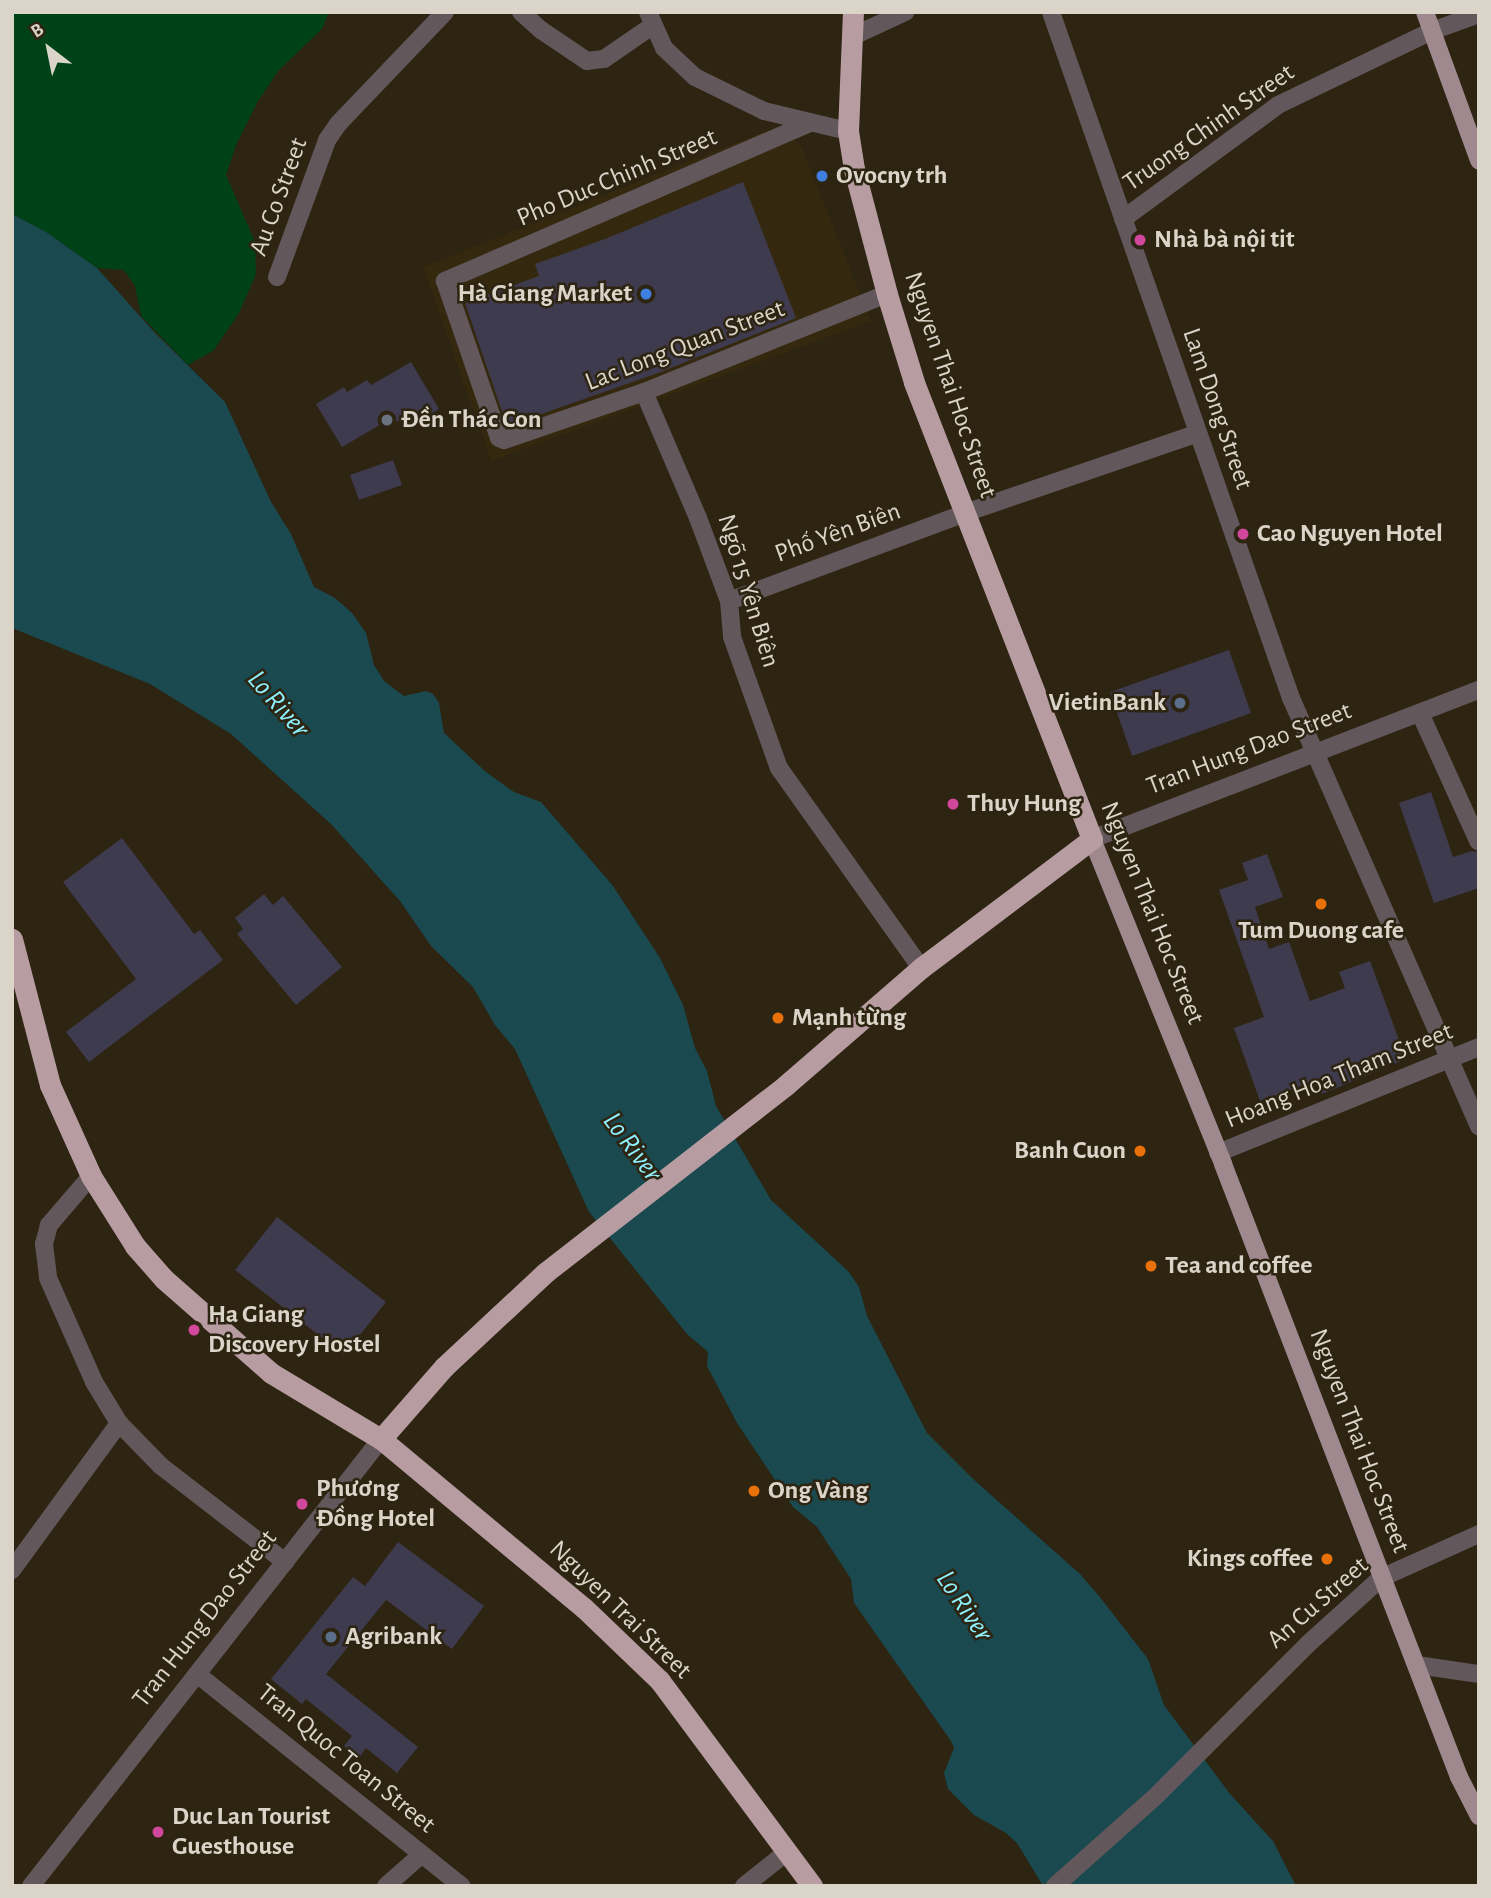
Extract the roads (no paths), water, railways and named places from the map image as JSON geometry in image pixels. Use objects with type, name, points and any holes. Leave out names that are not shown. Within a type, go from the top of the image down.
[{"type":"highway","name":"Nguyen Thai Hoc Street","points":[[853,12],[848,131],[854,169],[887,295],[914,382],[1092,839]]},
{"type":"highway","name":"Tran Hung Dao Street","points":[[381,1440],[444,1367],[546,1272],[786,1085],[920,968],[1092,839]]},
{"type":"highway","name":"Nguyen Trai Street","points":[[12,939],[50,1085],[91,1176],[135,1246],[164,1279],[271,1374],[381,1440],[584,1608],[660,1681],[811,1886]]},
{"type":"main road","points":[[1426,12],[1479,160]]},
{"type":"main road","name":"Nguyen Thai Hoc Street","points":[[1092,839],[1218,1153],[1459,1777],[1479,1816]]},
{"type":"street","name":"Au Co Street","points":[[278,277],[327,140],[338,124],[445,12]]},
{"type":"street","points":[[522,12],[541,30],[587,61],[604,59],[650,19],[664,48],[695,77],[764,111],[848,131]]},
{"type":"street","points":[[851,37],[905,12]]},
{"type":"street","name":"Lam Dong Street","points":[[1051,12],[1291,698],[1479,1127]]},
{"type":"street","name":"Truong Chinh Street","points":[[1123,219],[1278,105],[1432,31],[1479,14]]},
{"type":"street","name":"Pho Duc Chinh Street","points":[[500,439],[445,282],[810,123]]},
{"type":"street","name":"Lac Long Quan Street","points":[[500,439],[644,392],[887,295]]},
{"type":"street","name":"Ngõ 15 Yên Biên","points":[[644,392],[698,518],[729,601],[732,637],[779,768],[920,968]]},
{"type":"street","name":"Phố Yên Biên","points":[[729,601],[965,513],[1198,433]]},
{"type":"street","name":"Tran Hung Dao Street","points":[[1092,839],[1479,690]]},
{"type":"street","points":[[1420,713],[1478,841]]},
{"type":"street","name":"Hoang Hoa Tham Street","points":[[1218,1153],[1479,1047]]},
{"type":"street","points":[[91,1176],[49,1225],[44,1244],[48,1278],[94,1382],[119,1423],[161,1466],[285,1562]]},
{"type":"street","points":[[12,1570],[119,1423]]},
{"type":"street","name":"Tran Hung Dao Street","points":[[32,1886],[381,1440]]},
{"type":"street","name":"An Cu Street","points":[[1055,1886],[1155,1797],[1241,1709],[1381,1578],[1479,1534]]},
{"type":"street","points":[[1417,1664],[1479,1674]]},
{"type":"street","name":"Tran Quoc Toan Street","points":[[197,1674],[462,1886]]},
{"type":"street","points":[[744,1886],[788,1852]]},
{"type":"street","points":[[386,1886],[422,1854]]},
{"type":"water","name":"Lo River","points":[[12,214],[46,232],[97,268],[155,333],[225,402],[271,502],[291,534],[314,587],[335,598],[352,613],[366,633],[374,665],[384,681],[404,696],[426,691],[433,694],[439,703],[444,733],[486,772],[514,792],[541,802],[613,886],[660,958],[683,1005],[695,1048],[707,1071],[716,1106],[771,1200],[849,1272],[859,1287],[867,1316],[927,1433],[972,1478],[1080,1574],[1099,1596],[1148,1659],[1164,1705],[1230,1794],[1273,1841],[1296,1886],[1043,1886],[1017,1843],[1006,1833],[974,1815],[948,1789],[944,1773],[954,1748],[951,1741],[854,1603],[851,1579],[817,1527],[793,1507],[737,1423],[707,1366],[708,1352],[687,1334],[589,1212],[515,1049],[495,1025],[473,987],[431,946],[400,901],[332,825],[231,734],[150,684],[12,628]]},
{"type":"place","name":"Ovocny trh","points":[[822,176]]},
{"type":"place","name":"Nhà bà nội tit","points":[[1140,240]]},
{"type":"place","name":"Hà Giang Market","points":[[646,294]]},
{"type":"place","name":"Đền Thác Con","points":[[387,420]]},
{"type":"place","name":"Cao Nguyen Hotel","points":[[1243,534]]},
{"type":"place","name":"VietinBank","points":[[1180,703]]},
{"type":"place","name":"Thuy Hung","points":[[953,804]]},
{"type":"place","name":"Tum Duong cafe","points":[[1321,904]]},
{"type":"place","name":"Mạnh từng","points":[[778,1018]]},
{"type":"place","name":"Banh Cuon","points":[[1140,1151]]},
{"type":"place","name":"Tea and coffee","points":[[1151,1266]]},
{"type":"place","name":"Ha Giang Discovery Hostel","points":[[194,1330]]},
{"type":"place","name":"Ong Vàng","points":[[754,1491]]},
{"type":"place","name":"Phương Đồng Hotel","points":[[302,1504]]},
{"type":"place","name":"Kings coffee","points":[[1327,1559]]},
{"type":"place","name":"Agribank","points":[[331,1637]]},
{"type":"place","name":"Duc Lan Tourist Guesthouse","points":[[158,1832]]}]
